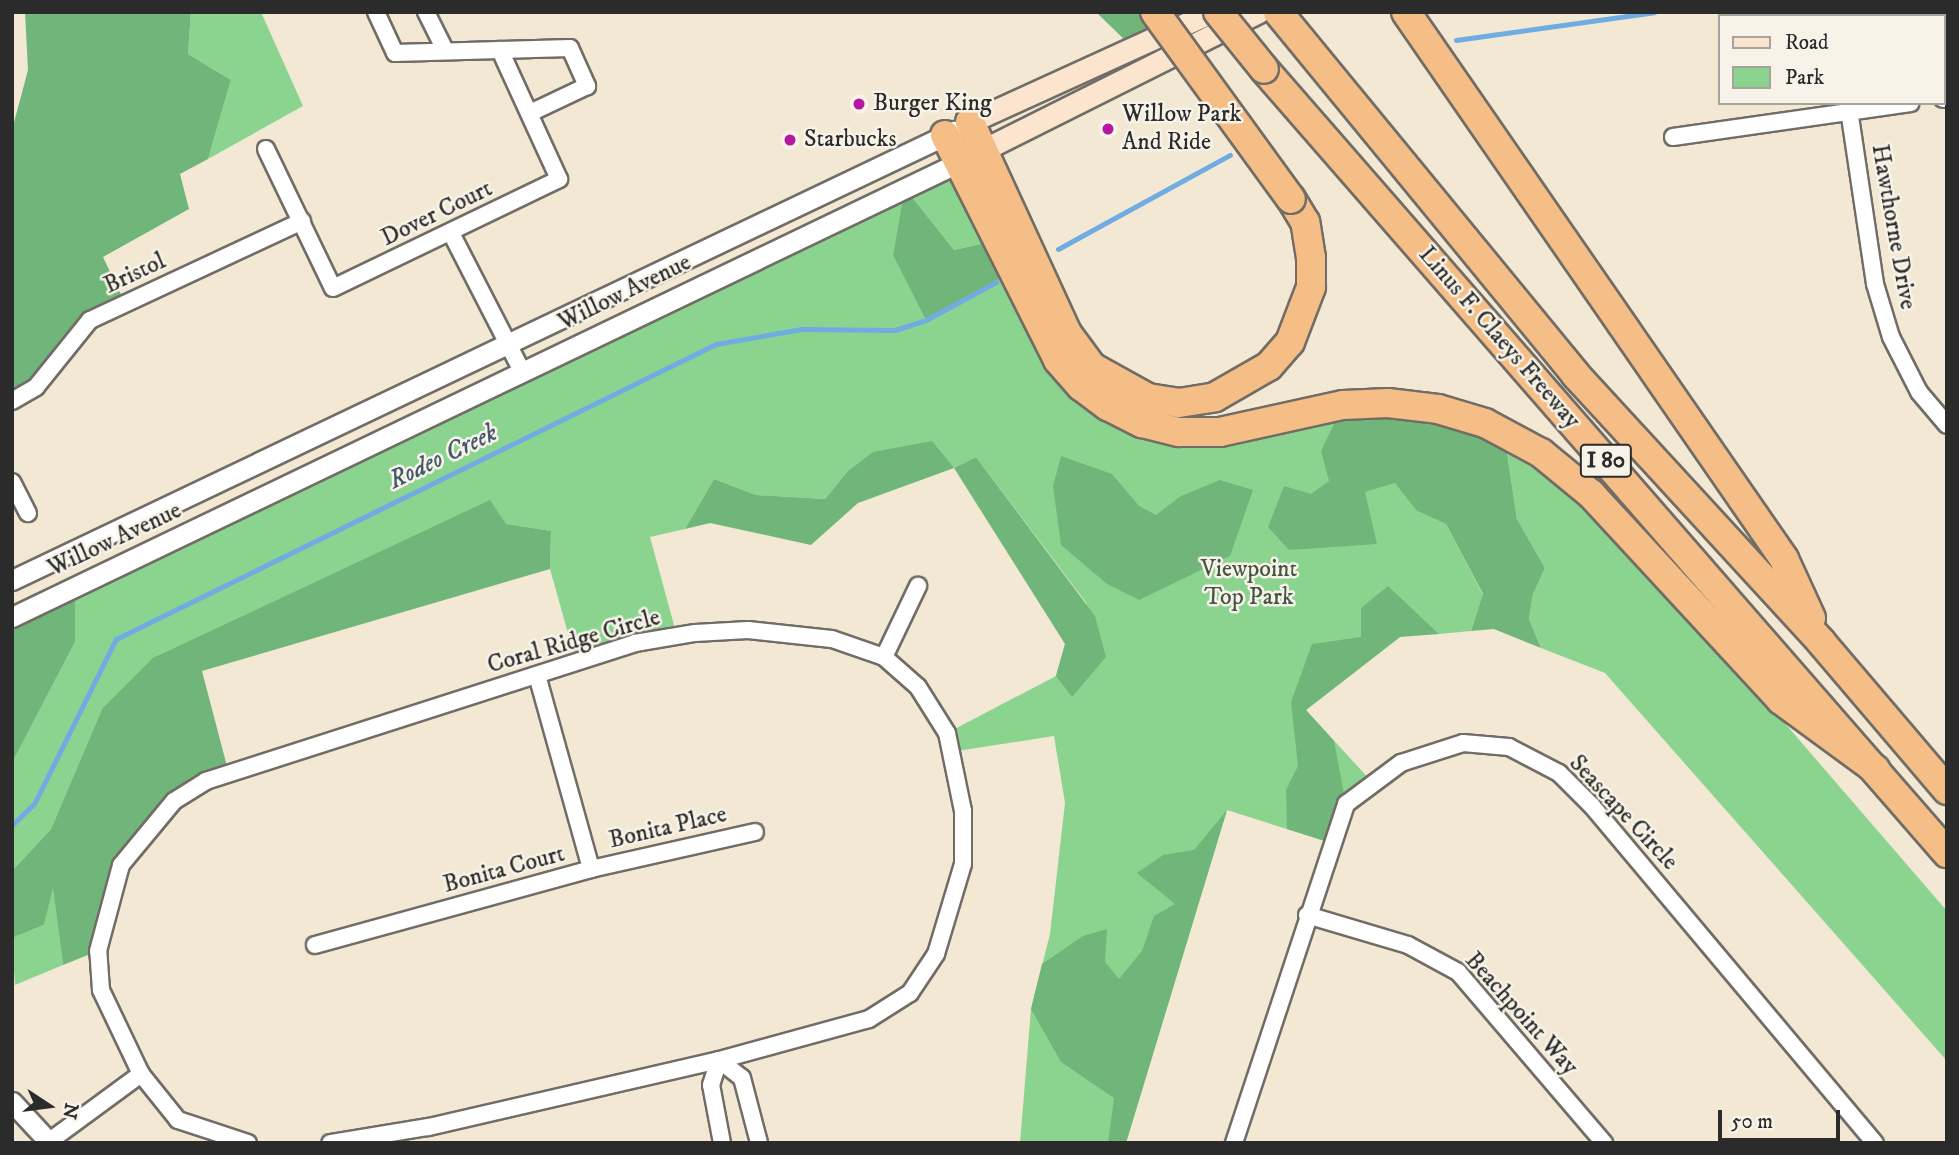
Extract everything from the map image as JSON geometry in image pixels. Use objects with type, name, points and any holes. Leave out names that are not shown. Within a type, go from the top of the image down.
[{"type":"highway","points":[[945,135],[971,157],[1067,333],[1092,367],[1148,398],[1179,402],[1215,397],[1269,366],[1290,342],[1311,287],[1311,258],[1305,222],[1155,12]]},
{"type":"highway","name":"Linus F. Claeys Freeway","points":[[1218,12],[1947,853]]},
{"type":"highway","name":"Linus F. Claeys Freeway","points":[[1278,12],[1576,374],[1822,643],[1947,790]]},
{"type":"highway","points":[[1406,12],[1784,559],[1822,643]]},
{"type":"highway","points":[[970,122],[971,157],[1058,360],[1081,386],[1108,406],[1142,423],[1179,432],[1220,432],[1343,405],[1388,403],[1437,409],[1485,423],[1541,453],[1591,494],[1781,700],[1875,769]]},
{"type":"main road","name":"Willow Avenue","points":[[970,122],[1211,12]]},
{"type":"main road","name":"Willow Avenue","points":[[971,157],[1258,12]]},
{"type":"street","points":[[376,12],[395,53],[445,50],[570,48],[587,86],[530,113],[500,50]]},
{"type":"street","points":[[426,12],[445,50]]},
{"type":"street","points":[[1674,136],[1849,107],[1880,105]]},
{"type":"street","name":"Hawthorne Drive","points":[[1849,107],[1875,284],[1891,337],[1919,392],[1947,425]]},
{"type":"street","name":"Dover Court","points":[[302,221],[334,288],[451,233],[559,179],[530,113]]},
{"type":"street","name":"Willow Avenue","points":[[12,580],[970,122]]},
{"type":"street","points":[[266,149],[302,221]]},
{"type":"street","name":"Willow Avenue","points":[[12,617],[971,157]]},
{"type":"street","name":"Bristol","points":[[12,401],[36,387],[90,320],[302,221]]},
{"type":"street","points":[[451,233],[523,373]]},
{"type":"street","points":[[12,482],[27,513]]},
{"type":"street","points":[[884,657],[918,586]]},
{"type":"street","name":"Coral Ridge Circle","points":[[248,1143],[178,1120],[141,1074],[101,990],[98,951],[121,865],[174,801],[206,781],[635,643],[695,632],[748,630],[831,639],[884,657],[918,687],[947,733],[963,811],[963,864],[936,954],[910,993],[869,1019],[719,1059],[428,1127],[330,1143]]},
{"type":"street","name":"Bonita Court","points":[[314,945],[591,869],[537,675]]},
{"type":"street","name":"Seascape Circle","points":[[1234,1143],[1307,915],[1346,804],[1373,782],[1428,751],[1463,743],[1509,747],[1559,773],[1592,806],[1875,1143]]},
{"type":"street","name":"Bonita Place","points":[[591,869],[755,832]]},
{"type":"street","name":"Beachpoint Way","points":[[1307,915],[1408,945],[1458,972],[1604,1143]]},
{"type":"street","points":[[722,1143],[711,1085],[719,1059],[742,1078],[759,1143]]},
{"type":"street","points":[[12,1102],[49,1142],[141,1074]]},
{"type":"green space","points":[[25,12],[191,12],[188,54],[231,80],[208,159],[180,174],[189,209],[103,257],[125,303],[90,320],[12,401],[12,130],[28,70]]},
{"type":"green space","points":[[191,12],[261,12],[303,106],[208,159],[231,80],[188,54]]},
{"type":"green space","points":[[1096,12],[1157,12],[1171,32],[1133,48]]},
{"type":"green space","name":"Viewpoint Top Park","points":[[959,163],[998,240],[954,250],[906,189],[893,255],[1010,265],[1050,345],[1179,432],[1343,405],[1417,511],[1446,524],[1483,595],[1471,631],[1439,634],[1388,587],[1400,637],[1306,710],[1372,782],[1346,804],[1331,843],[1227,810],[1126,1143],[1020,1143],[1031,1009],[1050,934],[1065,803],[1054,736],[951,752],[947,733],[1056,676],[1065,644],[1087,604],[976,457],[954,468],[847,472],[825,499],[756,495],[714,479],[685,529],[650,537],[677,636],[576,662],[550,569],[551,531],[505,524],[490,501],[102,709],[51,829],[12,871],[12,763],[75,642],[75,588]]},
{"type":"green space","points":[[905,188],[954,250],[998,240],[1010,265],[996,282],[926,320],[893,255]]},
{"type":"green space","points":[[1343,405],[1504,433],[1517,519],[1545,568],[1533,594],[1529,619],[1541,648],[1494,629],[1471,631],[1483,594],[1446,524],[1417,511],[1395,483],[1365,492],[1377,544],[1289,550],[1268,527],[1284,486],[1311,494],[1329,481],[1321,451]]},
{"type":"green space","points":[[932,441],[954,468],[858,503],[811,545],[710,523],[685,529],[714,479],[756,495],[825,499],[847,472],[873,452]]},
{"type":"green space","points":[[1507,452],[1569,489],[1744,676],[1947,911],[1947,1061],[1605,673],[1541,648],[1529,619],[1533,594],[1545,568],[1517,519]]},
{"type":"green space","points":[[1061,456],[1112,474],[1139,506],[1156,515],[1181,496],[1220,480],[1253,490],[1230,556],[1139,600],[1107,584],[1061,545],[1053,486]]},
{"type":"green space","points":[[976,457],[1095,616],[1106,657],[1072,697],[1056,676],[1065,644],[954,468]]},
{"type":"green space","points":[[490,500],[506,524],[551,531],[550,569],[202,671],[229,774],[174,801],[121,865],[98,951],[63,965],[53,888],[44,925],[12,938],[12,871],[51,829],[102,709],[153,658]]},
{"type":"green space","points":[[1388,586],[1439,634],[1400,637],[1306,710],[1334,741],[1346,804],[1331,843],[1287,829],[1286,790],[1298,766],[1291,702],[1312,644],[1361,637],[1361,608]]},
{"type":"green space","points":[[75,588],[75,642],[12,763],[12,617]]},
{"type":"green space","points":[[1227,810],[1126,1143],[1108,1143],[1114,1098],[1061,1062],[1031,1009],[1042,964],[1083,936],[1107,929],[1105,962],[1119,979],[1142,951],[1154,916],[1175,904],[1137,873],[1163,855],[1194,850]]},
{"type":"green space","points":[[53,885],[63,965],[15,985],[12,938],[44,925]]},
{"type":"waterway","name":"Rodeo Creek","points":[[1456,40],[1654,12]]},
{"type":"waterway","name":"Rodeo Creek","points":[[1058,249],[1230,155]]},
{"type":"waterway","name":"Rodeo Creek","points":[[12,825],[34,804],[116,639],[716,344],[802,329],[895,330],[926,320],[996,282]]},
{"type":"place","name":"Burger King","points":[[859,104]]},
{"type":"place","name":"Willow Park And Ride","points":[[1108,129]]},
{"type":"place","name":"Starbucks","points":[[790,140]]}]
